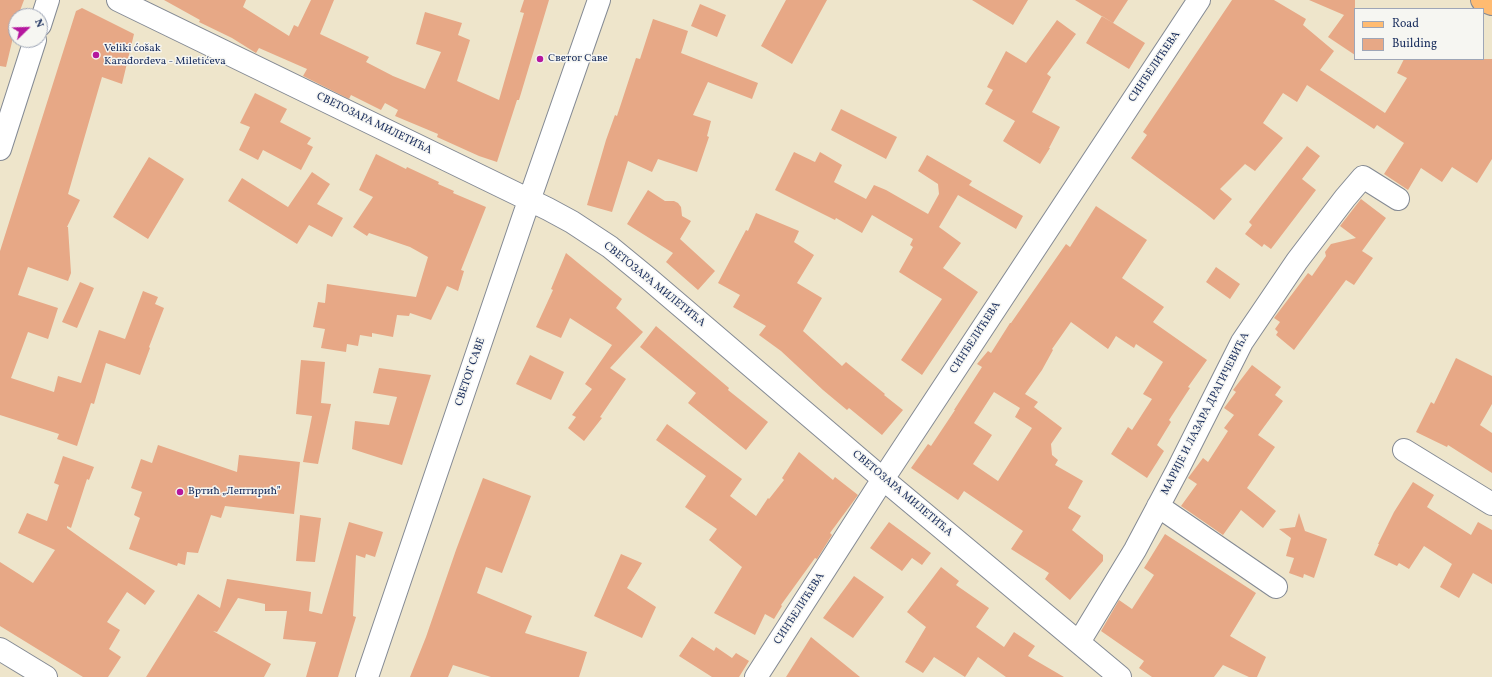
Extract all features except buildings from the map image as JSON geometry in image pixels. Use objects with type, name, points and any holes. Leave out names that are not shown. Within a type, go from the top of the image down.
[{"type":"main road","points":[[1482,0],[1492,4]]},
{"type":"street","name":"СВЕТОЗАРА МИЛЕТИЋА","points":[[118,0],[530,200],[572,222],[610,247],[1120,677]]},
{"type":"street","name":"СВЕТОГ САВЕ","points":[[367,677],[599,0]]},
{"type":"street","name":"СИНЂЕЛИЋЕВА","points":[[756,677],[883,478],[1200,0]]},
{"type":"street","points":[[0,149],[32,48]]},
{"type":"street","name":"МАРИЈЕ И ЛАЗАРА ДРАГИЧЕВИЋА","points":[[1079,642],[1136,550],[1242,342],[1297,261],[1363,177],[1398,200]]},
{"type":"street","points":[[1404,450],[1492,504]]},
{"type":"street","points":[[1158,506],[1276,587]]},
{"type":"street","points":[[0,649],[46,677]]},
{"type":"place","name":"Veliki ćošak Karađorđeva - Miletićeva","points":[[96,55]]},
{"type":"place","name":"Светог Саве","points":[[540,59]]},
{"type":"place","name":"Вртић „Лептирић”","points":[[180,492]]}]
